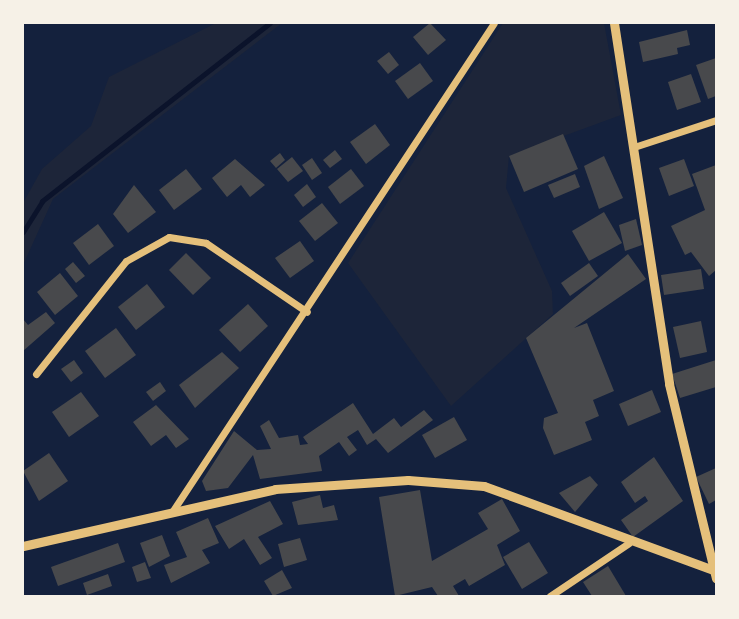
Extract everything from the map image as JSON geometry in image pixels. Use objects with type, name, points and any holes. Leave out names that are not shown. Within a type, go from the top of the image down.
[{"type":"street","points":[[172,512],[307,312],[494,23]]},
{"type":"street","points":[[614,23],[637,146],[669,384],[711,569],[716,578]]},
{"type":"street","points":[[637,146],[716,120]]},
{"type":"street","points":[[36,374],[126,261],[169,237],[206,243],[307,312]]},
{"type":"street","points":[[23,546],[172,512],[310,485],[441,481],[506,493],[629,543],[711,569]]},
{"type":"street","points":[[550,596],[629,543]]},
{"type":"shaded area","points":[[216,23],[282,23],[53,199],[23,265],[23,203],[42,169],[91,126],[109,77]]},
{"type":"shaded area","points":[[503,23],[604,23],[621,115],[509,156],[506,188],[552,291],[553,314],[451,406],[348,263]]},
{"type":"building","points":[[430,23],[446,40],[428,55],[413,37]]},
{"type":"building","points":[[687,30],[690,45],[677,48],[678,54],[643,62],[639,42]]},
{"type":"building","points":[[389,52],[399,65],[388,74],[377,61]]},
{"type":"building","points":[[716,58],[716,96],[708,99],[696,65]]},
{"type":"building","points":[[420,63],[433,81],[408,99],[395,81]]},
{"type":"building","points":[[691,74],[701,102],[677,110],[668,82]]},
{"type":"building","points":[[375,124],[390,145],[366,164],[350,142]]},
{"type":"building","points":[[563,134],[578,169],[524,192],[509,156]]},
{"type":"building","points":[[335,150],[342,159],[330,168],[323,160]]},
{"type":"building","points":[[280,153],[285,160],[276,168],[270,161]]},
{"type":"building","points":[[604,156],[623,198],[599,209],[584,166]]},
{"type":"building","points":[[292,157],[303,171],[288,182],[277,169]]},
{"type":"building","points":[[312,158],[322,173],[312,180],[302,165]]},
{"type":"building","points":[[235,159],[265,185],[250,197],[241,185],[227,197],[212,178]]},
{"type":"building","points":[[684,159],[694,186],[669,196],[659,168]]},
{"type":"building","points":[[716,165],[716,270],[709,276],[691,252],[685,255],[671,226],[705,210],[692,174]]},
{"type":"building","points":[[186,169],[202,189],[174,210],[159,190]]},
{"type":"building","points":[[351,169],[364,186],[340,204],[328,187]]},
{"type":"building","points":[[575,174],[580,187],[554,198],[548,185]]},
{"type":"building","points":[[307,184],[316,197],[303,207],[294,195]]},
{"type":"building","points":[[134,185],[156,212],[128,233],[113,214]]},
{"type":"building","points":[[322,203],[338,223],[315,241],[299,221]]},
{"type":"building","points":[[604,212],[622,243],[589,261],[572,231]]},
{"type":"building","points":[[636,219],[642,245],[625,251],[619,225]]},
{"type":"building","points":[[98,224],[114,246],[89,265],[73,243]]},
{"type":"building","points":[[300,241],[314,261],[290,278],[275,258]]},
{"type":"building","points":[[186,253],[211,278],[193,295],[169,270]]},
{"type":"building","points":[[628,254],[646,279],[574,328],[587,323],[614,391],[593,400],[599,416],[585,422],[592,440],[554,455],[543,428],[544,418],[558,413],[526,338]]},
{"type":"building","points":[[73,262],[85,276],[76,283],[65,269]]},
{"type":"building","points":[[589,263],[598,276],[570,296],[561,283]]},
{"type":"building","points":[[701,269],[704,289],[664,295],[661,275]]},
{"type":"building","points":[[60,273],[78,296],[55,315],[37,292]]},
{"type":"building","points":[[147,284],[165,307],[136,330],[118,307]]},
{"type":"building","points":[[248,304],[268,326],[240,352],[219,330]]},
{"type":"building","points":[[46,312],[55,323],[23,351],[23,319],[28,325]]},
{"type":"building","points":[[701,321],[707,352],[680,358],[673,327]]},
{"type":"building","points":[[116,328],[136,355],[105,378],[85,351]]},
{"type":"building","points":[[222,352],[239,368],[195,408],[179,385]]},
{"type":"building","points":[[74,360],[83,373],[71,382],[61,369]]},
{"type":"building","points":[[716,360],[716,387],[680,398],[672,374]]},
{"type":"building","points":[[160,382],[166,391],[153,401],[146,392]]},
{"type":"building","points":[[652,390],[661,412],[628,426],[619,404]]},
{"type":"building","points":[[81,392],[99,416],[69,437],[52,412]]},
{"type":"building","points":[[353,403],[373,434],[394,418],[401,427],[424,410],[433,420],[388,453],[376,439],[367,445],[358,430],[347,437],[357,450],[349,456],[339,442],[319,456],[322,471],[260,479],[253,455],[228,488],[206,491],[202,481],[234,431],[257,450],[271,449],[260,426],[269,420],[279,438],[298,435],[300,445],[308,444],[303,437]]},
{"type":"building","points":[[156,405],[189,439],[176,448],[166,435],[151,446],[133,422]]},
{"type":"building","points":[[454,417],[467,440],[435,458],[422,435]]},
{"type":"building","points":[[49,453],[68,481],[39,501],[23,471]]},
{"type":"building","points":[[654,457],[683,501],[633,537],[621,520],[648,501],[645,496],[635,503],[621,482]]},
{"type":"building","points":[[716,468],[716,500],[709,504],[696,477]]},
{"type":"building","points":[[590,476],[598,485],[575,512],[559,493]]},
{"type":"building","points":[[420,490],[432,561],[488,529],[478,513],[502,499],[520,531],[497,545],[505,565],[469,586],[465,579],[453,586],[459,596],[438,596],[432,587],[395,596],[379,497]]},
{"type":"building","points":[[320,495],[323,508],[334,505],[338,520],[298,525],[292,502]]},
{"type":"building","points":[[270,501],[283,524],[258,537],[272,558],[260,565],[244,539],[229,549],[215,526]]},
{"type":"building","points":[[208,518],[219,543],[202,550],[210,563],[171,583],[164,565],[187,557],[176,532]]},
{"type":"building","points":[[162,535],[170,556],[149,567],[140,543]]},
{"type":"building","points":[[300,538],[307,560],[284,567],[278,544]]},
{"type":"building","points":[[529,542],[548,573],[522,589],[503,557]]},
{"type":"building","points":[[118,543],[125,562],[58,586],[51,567]]},
{"type":"building","points":[[145,562],[151,578],[137,582],[132,567]]},
{"type":"building","points":[[608,566],[626,596],[592,596],[583,582]]},
{"type":"building","points":[[282,570],[292,588],[273,596],[264,581]]},
{"type":"building","points":[[108,574],[112,586],[87,595],[83,583]]},
{"type":"waterway","points":[[23,232],[42,201],[270,23]]}]
